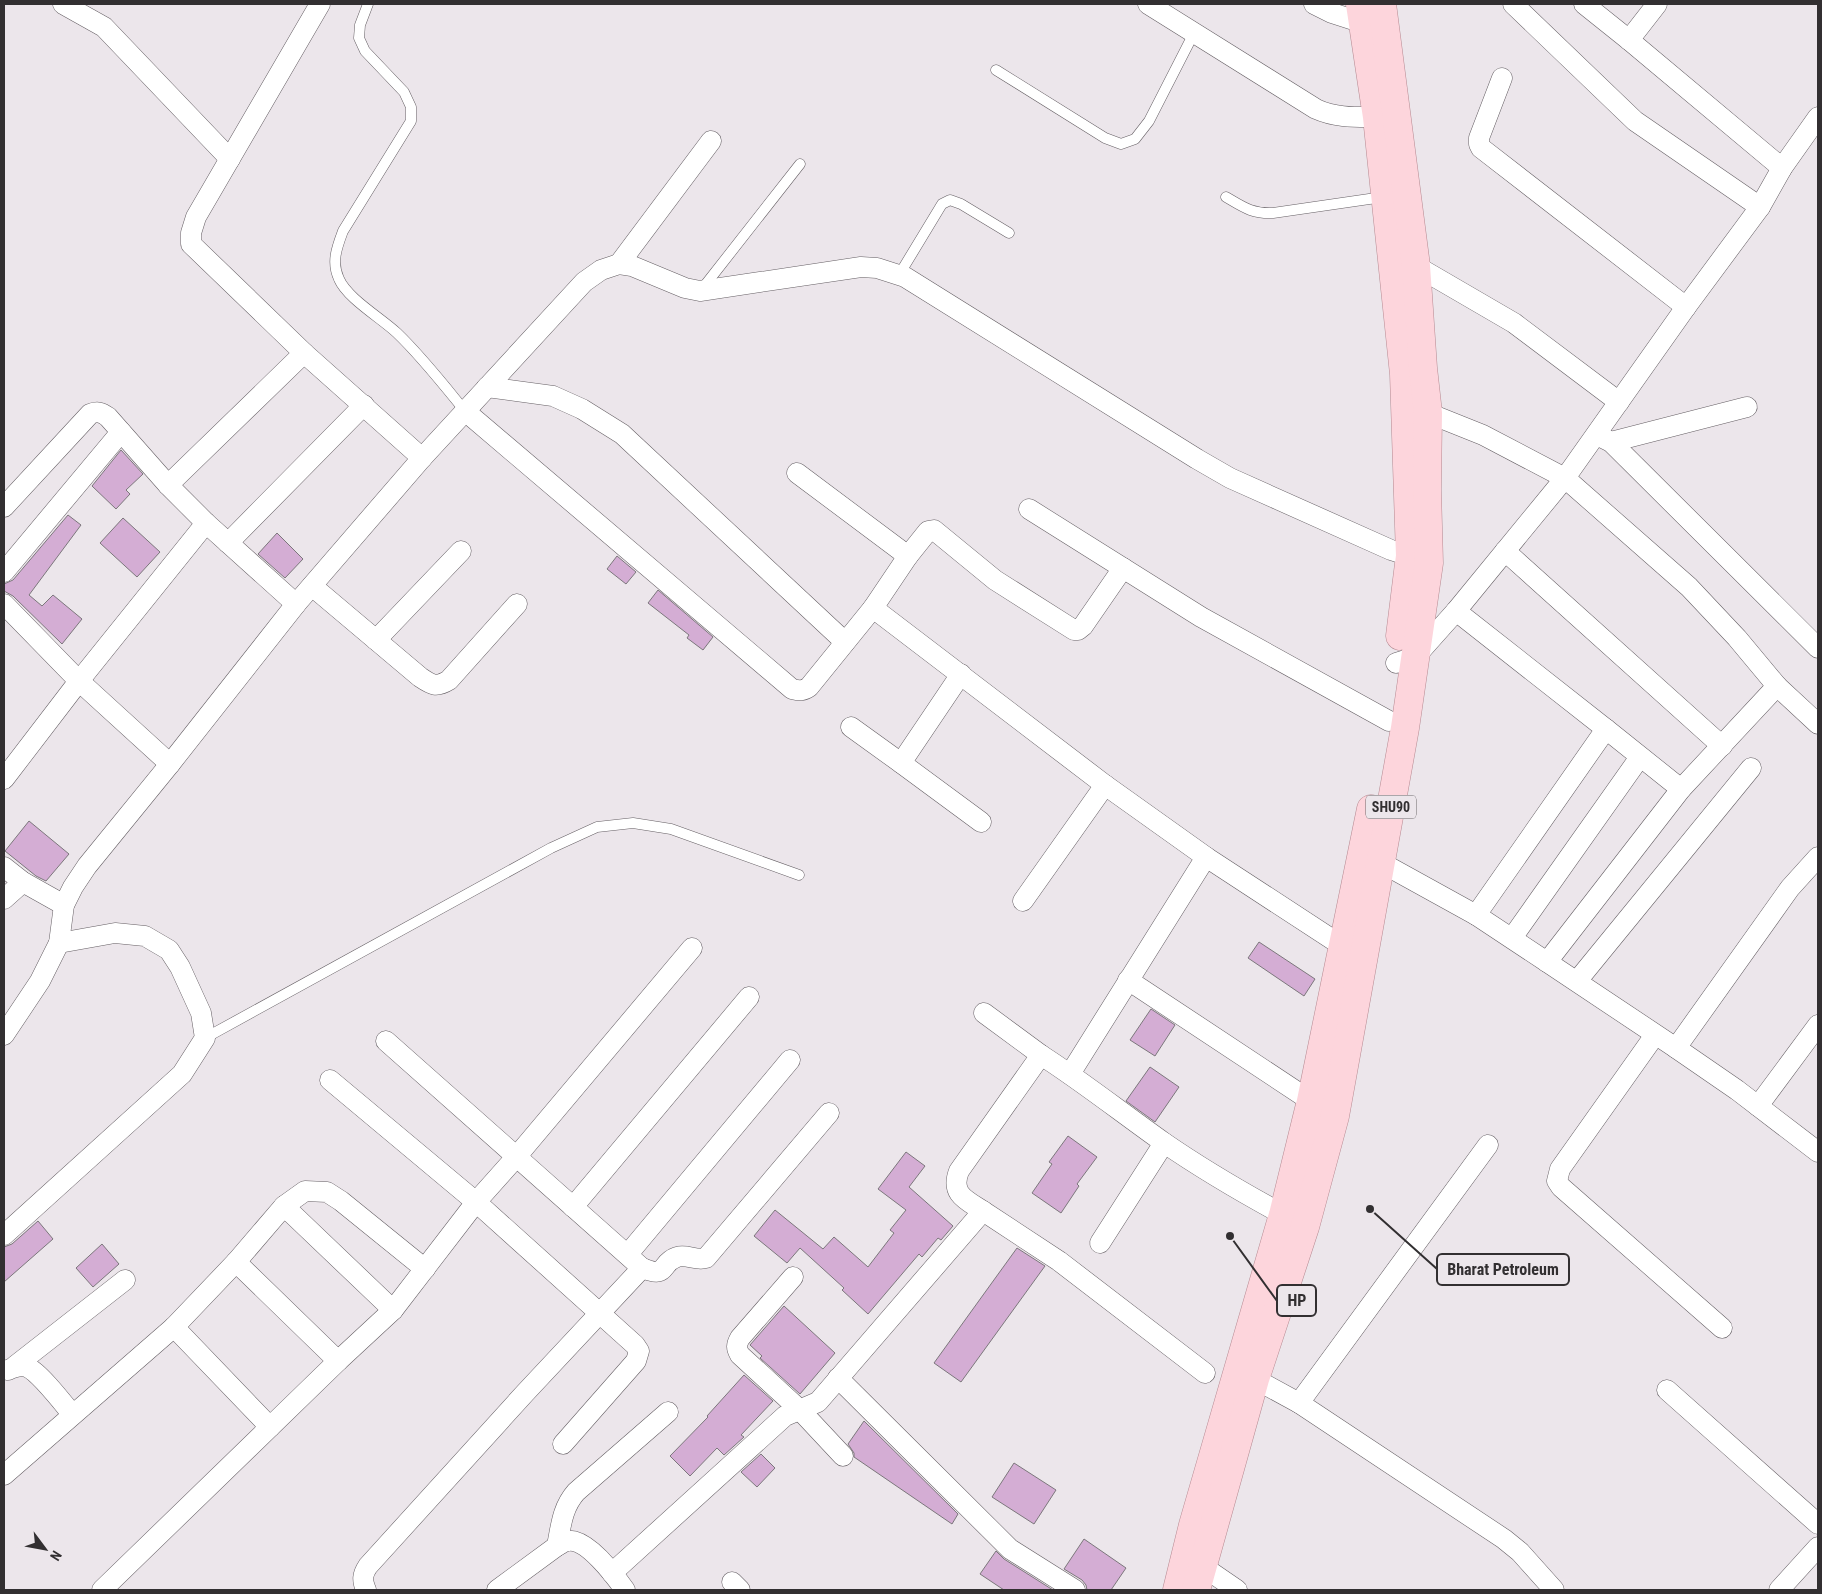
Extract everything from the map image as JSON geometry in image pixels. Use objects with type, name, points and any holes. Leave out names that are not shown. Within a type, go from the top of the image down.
[{"type":"main road","name":"SHU90","points":[[1199,1578],[1246,1374],[1294,1221],[1335,1116],[1353,953],[1372,856],[1405,728],[1406,660],[1429,563],[1427,490],[1428,413],[1416,266],[1382,4]]},
{"type":"main road","points":[[1361,13],[1377,117],[1404,374],[1410,556],[1406,660],[1389,721],[1372,856]]},
{"type":"main road","points":[[1294,1221],[1311,1101],[1353,953]]},
{"type":"main road","points":[[1176,1590],[1193,1525],[1246,1374]]},
{"type":"street","points":[[63,4],[75,9],[104,27],[230,159]]},
{"type":"street","points":[[320,4],[196,217],[191,233],[191,244],[304,353],[422,458]]},
{"type":"street","points":[[1148,4],[1316,109],[1328,114],[1344,117],[1377,117]]},
{"type":"street","points":[[1314,4],[1332,13],[1361,13]]},
{"type":"street","points":[[1513,4],[1525,13],[1635,121],[1760,207]]},
{"type":"street","points":[[1584,4],[1782,168]]},
{"type":"street","points":[[1629,40],[1657,4]]},
{"type":"street","points":[[1502,78],[1479,138],[1481,148],[1686,307]]},
{"type":"street","points":[[1406,660],[1456,612],[1565,478],[1604,438],[1619,402],[1760,207],[1782,168],[1818,117]]},
{"type":"street","points":[[619,264],[711,141]]},
{"type":"street","points":[[4,1035],[40,981],[59,943],[64,905],[87,866],[296,604],[422,458],[584,282],[602,270],[619,264],[632,266],[686,288],[700,291],[861,267],[877,268],[899,275],[914,282],[1197,460],[1230,478],[1390,550],[1410,556]]},
{"type":"street","points":[[1416,266],[1514,323],[1619,402]]},
{"type":"street","points":[[168,486],[304,353]]},
{"type":"street","points":[[487,387],[553,396],[582,409],[622,434],[845,642]]},
{"type":"street","points":[[228,543],[364,405]]},
{"type":"street","points":[[1604,438],[1747,407]]},
{"type":"street","points":[[465,411],[792,688],[803,691],[810,687],[873,608],[928,530],[934,530],[990,577],[1074,630],[1083,626],[1122,568]]},
{"type":"street","points":[[4,507],[90,414],[102,413],[108,416],[168,486],[296,604]]},
{"type":"street","points":[[1428,413],[1483,435],[1565,478],[1689,587],[1737,638],[1777,686],[1818,724]]},
{"type":"street","points":[[4,572],[121,432]]},
{"type":"street","points":[[1604,438],[1818,648]]},
{"type":"street","points":[[798,473],[908,556]]},
{"type":"street","points":[[1029,509],[1201,617],[1389,721]]},
{"type":"street","points":[[4,779],[79,681],[206,522]]},
{"type":"street","points":[[376,640],[461,551]]},
{"type":"street","points":[[1505,552],[1722,746]]},
{"type":"street","points":[[312,586],[420,677],[430,684],[441,685],[450,680],[517,604]]},
{"type":"street","points":[[4,604],[79,681],[170,764]]},
{"type":"street","points":[[873,608],[1105,785],[1206,857],[1353,953]]},
{"type":"street","points":[[1456,612],[1681,789]]},
{"type":"street","points":[[901,763],[961,674]]},
{"type":"street","points":[[1547,962],[1681,789],[1777,686]]},
{"type":"street","points":[[851,727],[981,822]]},
{"type":"street","points":[[1476,915],[1606,730]]},
{"type":"street","points":[[1512,938],[1640,756]]},
{"type":"street","points":[[1577,981],[1751,768]]},
{"type":"street","points":[[1023,901],[1105,785]]},
{"type":"street","points":[[1372,856],[1476,915],[1577,981],[1758,1106],[1818,1152]]},
{"type":"street","points":[[1676,1048],[1790,888],[1818,856]]},
{"type":"street","points":[[1070,1074],[1206,857]]},
{"type":"street","points":[[4,867],[23,882],[64,905]]},
{"type":"street","points":[[4,899],[23,882]]},
{"type":"street","points":[[4,1235],[182,1074],[205,1038],[200,1013],[180,967],[169,950],[145,936],[115,933],[59,943]]},
{"type":"street","points":[[102,1590],[338,1360],[393,1310],[476,1202],[692,948]]},
{"type":"street","points":[[1128,980],[1335,1116]]},
{"type":"street","points":[[573,1207],[749,997]]},
{"type":"street","points":[[984,1012],[1164,1143],[1262,1204],[1294,1221]]},
{"type":"street","points":[[1758,1106],[1818,1025]]},
{"type":"street","points":[[1655,1035],[1560,1169],[1556,1181],[1568,1194],[1722,1328]]},
{"type":"street","points":[[386,1041],[635,1261],[656,1273],[660,1272],[674,1258],[679,1256],[706,1258],[829,1113]]},
{"type":"street","points":[[1041,1055],[959,1171],[955,1182],[958,1191],[963,1198],[1059,1261],[1205,1373]]},
{"type":"street","points":[[366,1590],[362,1580],[363,1573],[368,1566],[599,1314],[635,1261],[790,1060]]},
{"type":"street","points":[[330,1080],[476,1202],[635,1345],[639,1351],[636,1361],[563,1444]]},
{"type":"street","points":[[1100,1243],[1164,1143]]},
{"type":"street","points":[[1300,1403],[1488,1145]]},
{"type":"street","points":[[4,1475],[174,1326],[236,1262],[284,1206],[305,1191],[327,1192],[341,1201],[425,1269]]},
{"type":"street","points":[[284,1206],[393,1310]]},
{"type":"street","points":[[612,1572],[778,1422],[792,1411],[800,1410],[818,1402],[983,1211]]},
{"type":"street","points":[[236,1262],[338,1360]]},
{"type":"street","points":[[793,1277],[740,1338],[736,1350],[800,1410],[843,1456]]},
{"type":"street","points":[[9,1369],[125,1280]]},
{"type":"street","points":[[174,1326],[270,1427]]},
{"type":"street","points":[[9,1369],[27,1367],[36,1373],[72,1414]]},
{"type":"street","points":[[1246,1374],[1300,1403],[1504,1539],[1520,1552],[1554,1590]]},
{"type":"street","points":[[838,1378],[1010,1550],[1075,1590]]},
{"type":"street","points":[[1667,1390],[1818,1524]]},
{"type":"street","points":[[557,1546],[564,1511],[572,1496],[668,1412]]},
{"type":"street","points":[[497,1590],[557,1546],[568,1541],[579,1542],[589,1549],[612,1572],[625,1590]]},
{"type":"street","points":[[1779,1590],[1818,1547]]},
{"type":"street","points":[[1199,1578],[1237,1590]]},
{"type":"lane","points":[[368,4],[360,25],[359,38],[365,51],[404,92],[411,107],[411,121],[343,231],[336,249],[334,265],[339,280],[354,298],[395,331],[418,353],[465,411]]},
{"type":"lane","points":[[996,70],[1105,138],[1121,144],[1135,139],[1149,121],[1194,33]]},
{"type":"lane","points":[[700,291],[800,164]]},
{"type":"lane","points":[[1226,197],[1248,210],[1260,214],[1384,196]]},
{"type":"lane","points":[[899,275],[942,204],[950,200],[961,204],[1009,233]]},
{"type":"lane","points":[[205,1038],[551,848],[597,827],[633,823],[671,828],[799,874]]},
{"type":"building","points":[[121,450],[143,474],[126,490],[130,494],[116,509],[92,486]]},
{"type":"building","points":[[68,515],[81,525],[29,595],[42,606],[53,595],[82,619],[62,644],[13,596],[4,591],[4,584],[13,580]]},
{"type":"building","points":[[123,518],[160,552],[137,577],[100,543]]},
{"type":"building","points":[[277,533],[303,559],[285,578],[258,554]]},
{"type":"building","points":[[617,556],[636,572],[626,584],[607,569]]},
{"type":"building","points":[[658,590],[713,637],[703,650],[687,638],[689,635],[648,603]]},
{"type":"building","points":[[29,821],[69,854],[46,881],[36,876],[5,851]]},
{"type":"building","points":[[1259,942],[1315,979],[1304,996],[1248,958]]},
{"type":"building","points":[[1151,1009],[1175,1025],[1155,1056],[1130,1040]]},
{"type":"building","points":[[1150,1067],[1179,1087],[1155,1122],[1126,1101]]},
{"type":"building","points":[[1068,1136],[1097,1157],[1077,1184],[1079,1186],[1061,1213],[1032,1193],[1052,1164],[1049,1162]]},
{"type":"building","points":[[906,1152],[925,1166],[909,1187],[953,1226],[941,1240],[938,1238],[922,1257],[919,1254],[868,1314],[842,1290],[844,1288],[800,1248],[787,1263],[754,1236],[775,1210],[823,1249],[834,1237],[868,1267],[894,1233],[890,1230],[906,1210],[878,1189]]},
{"type":"building","points":[[38,1221],[53,1239],[4,1282],[4,1247],[12,1244]]},
{"type":"building","points":[[102,1244],[119,1264],[93,1287],[76,1268]]},
{"type":"building","points":[[1017,1248],[1045,1266],[961,1382],[934,1363]]},
{"type":"building","points":[[784,1306],[835,1353],[800,1394],[760,1358],[762,1356],[750,1345]]},
{"type":"building","points":[[744,1375],[773,1401],[741,1435],[744,1437],[724,1455],[717,1448],[690,1476],[670,1456],[708,1417]]},
{"type":"building","points":[[864,1421],[958,1514],[952,1524],[854,1457],[854,1453],[848,1444]]},
{"type":"building","points":[[761,1454],[775,1468],[757,1487],[741,1472]]},
{"type":"building","points":[[1014,1463],[1056,1490],[1034,1524],[992,1497]]},
{"type":"building","points":[[1084,1539],[1126,1568],[1111,1590],[1087,1590],[1082,1580],[1064,1569]]},
{"type":"building","points":[[996,1551],[1004,1559],[1053,1590],[1004,1590],[980,1574]]},
{"type":"place","name":"Bharat Petroleum","points":[[1370,1209]]},
{"type":"place","name":"HP","points":[[1230,1236]]}]
